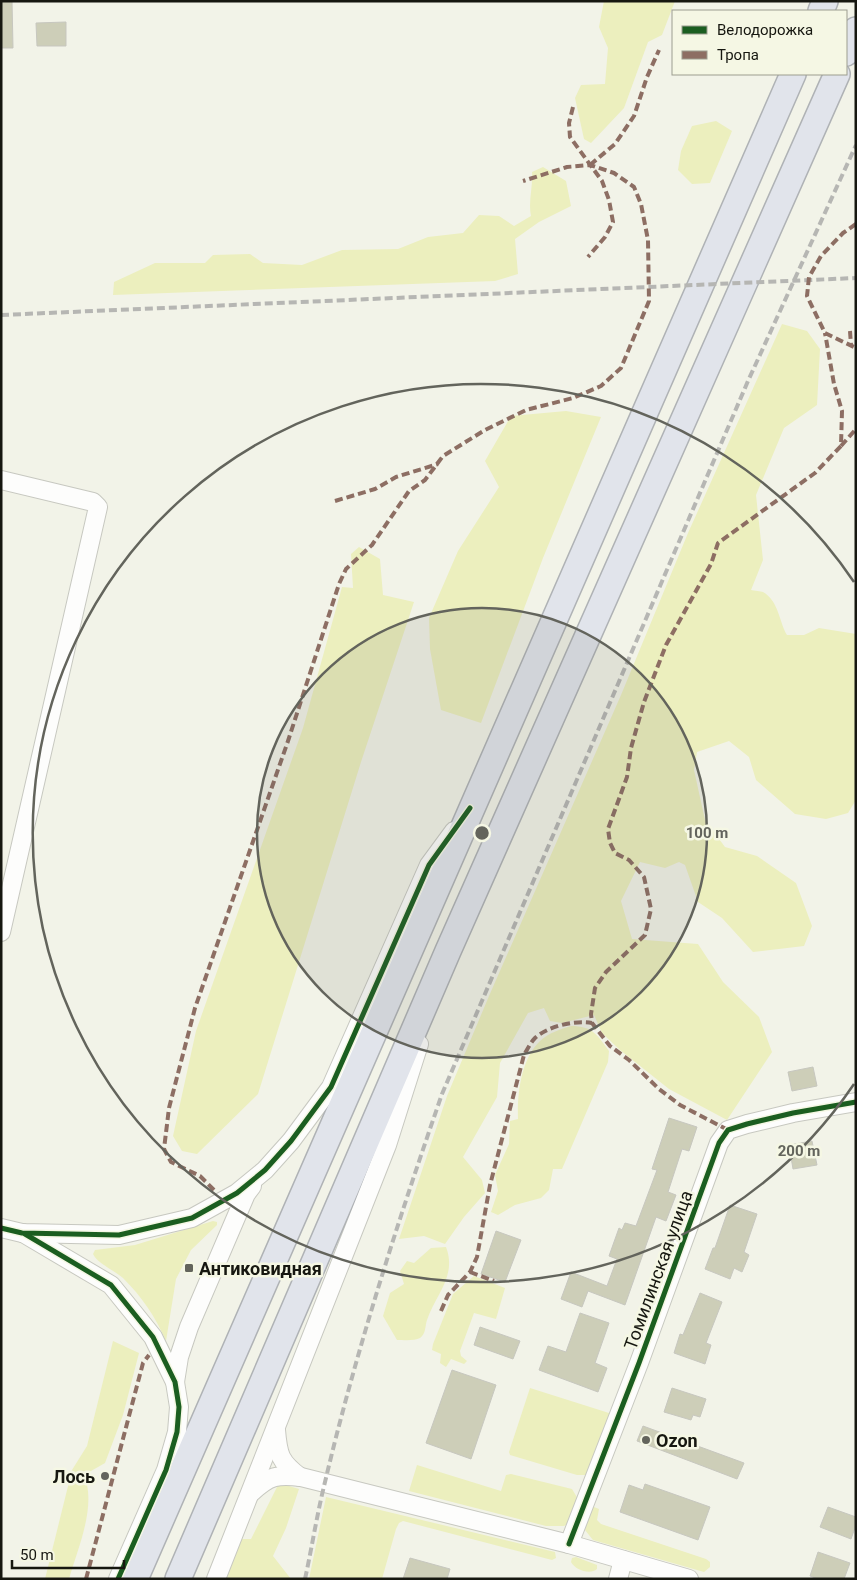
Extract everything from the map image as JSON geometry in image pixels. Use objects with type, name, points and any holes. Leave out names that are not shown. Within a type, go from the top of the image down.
[{"type":"highway","points":[[847,51],[856,30]]},
{"type":"highway","points":[[135,1579],[470,808],[793,75]]},
{"type":"highway","points":[[178,1579],[448,951],[836,75]]},
{"type":"street","points":[[1,480],[93,502],[98,506],[4,909],[1,932]]},
{"type":"street","points":[[174,1382],[179,1357],[189,1327],[246,1194],[291,1141],[331,1087],[429,865],[470,808]]},
{"type":"street","points":[[216,1579],[387,1145],[448,951]]},
{"type":"street","name":"Томилинская улица","points":[[569,1544],[639,1363],[719,1143],[728,1130],[747,1124],[792,1113],[856,1102]]},
{"type":"street","points":[[1,1228],[22,1233],[119,1235],[192,1218],[237,1193],[265,1170]]},
{"type":"street","points":[[22,1233],[111,1285],[153,1337],[174,1382],[180,1407],[177,1432],[166,1470],[118,1579]]},
{"type":"street","points":[[276,1428],[278,1451],[285,1465],[301,1477]]},
{"type":"street","points":[[250,1494],[265,1480],[282,1475],[301,1477],[569,1544],[687,1578]]},
{"type":"street","points":[[618,1579],[623,1560]]},
{"type":"green space","points":[[604,1],[675,1],[662,35],[648,42],[624,108],[591,143],[584,139],[575,98],[581,85],[605,84],[608,48],[599,27]]},
{"type":"green space","points":[[716,121],[732,131],[710,183],[692,184],[678,170],[681,151],[692,126]]},
{"type":"green space","points":[[543,167],[566,181],[571,206],[539,222],[515,239],[518,274],[495,281],[113,295],[114,282],[155,263],[205,263],[213,255],[250,254],[263,263],[302,265],[342,250],[398,249],[428,237],[463,233],[479,215],[499,216],[514,226],[531,216],[532,172]]},
{"type":"green space","points":[[782,324],[807,331],[820,349],[817,405],[784,428],[756,495],[763,560],[751,590],[763,592],[776,606],[787,635],[804,635],[819,628],[856,634],[856,800],[848,813],[826,819],[795,814],[756,780],[749,757],[729,741],[697,752],[694,770],[705,820],[725,847],[757,856],[796,883],[812,926],[804,946],[753,952],[722,918],[698,902],[685,865],[679,862],[665,868],[640,862],[621,901],[632,939],[698,944],[723,982],[759,1017],[772,1052],[727,1120],[669,1089],[620,1050],[602,1033],[594,1015],[562,1023],[550,1021],[544,1008],[528,1013],[500,1063],[497,1097],[463,1157],[482,1180],[485,1193],[464,1217],[445,1244],[424,1236],[399,1239],[447,1096],[621,695],[688,533]]},
{"type":"green space","points":[[566,411],[601,417],[543,558],[481,723],[441,710],[430,649],[429,618],[458,551],[499,487],[485,461],[511,416]]},
{"type":"green space","points":[[359,547],[380,559],[383,595],[414,602],[361,762],[258,1094],[197,1154],[182,1151],[173,1136],[196,1031],[303,728],[342,587],[353,588],[351,554]]},
{"type":"green space","points":[[571,1026],[578,1026],[594,1032],[609,1051],[608,1062],[562,1169],[553,1169],[549,1190],[541,1198],[515,1205],[498,1215],[491,1212],[498,1191],[495,1175],[509,1144],[510,1121],[518,1119],[518,1099],[524,1067],[528,1057],[543,1038]]},
{"type":"green space","points":[[213,1221],[217,1222],[217,1225],[191,1250],[176,1279],[166,1341],[153,1315],[136,1292],[123,1278],[102,1264],[93,1254],[95,1250],[135,1245]]},
{"type":"green space","points":[[446,1247],[449,1257],[447,1276],[427,1320],[423,1334],[415,1340],[397,1340],[383,1316],[390,1293],[404,1284],[400,1271],[407,1261],[414,1263],[431,1248]]},
{"type":"green space","points":[[474,1276],[505,1288],[496,1319],[474,1313],[460,1351],[461,1356],[467,1361],[464,1364],[451,1359],[446,1367],[440,1363],[441,1354],[432,1350],[433,1344],[453,1294]]},
{"type":"green space","points":[[113,1341],[139,1353],[123,1415],[105,1463],[84,1475],[88,1500],[85,1527],[69,1579],[45,1579],[72,1470],[87,1446]]},
{"type":"green space","points":[[530,1388],[609,1413],[612,1417],[588,1475],[577,1475],[510,1455],[509,1452]]},
{"type":"green space","points":[[417,1465],[501,1491],[506,1475],[511,1474],[572,1489],[578,1499],[569,1523],[564,1526],[546,1526],[409,1491]]},
{"type":"green space","points":[[279,1483],[299,1489],[286,1528],[273,1556],[291,1579],[225,1579],[237,1539],[251,1539]]},
{"type":"green space","points":[[326,1497],[555,1552],[556,1558],[552,1560],[403,1521],[399,1523],[396,1529],[382,1579],[309,1579]]},
{"type":"green space","points":[[594,1507],[599,1509],[597,1520],[601,1524],[706,1559],[710,1562],[710,1567],[704,1572],[593,1540],[585,1530],[590,1510]]},
{"type":"green space","points":[[576,1557],[597,1565],[597,1569],[587,1572],[579,1569],[571,1562],[572,1558]]},
{"type":"building","points":[[1,1],[12,1],[13,48],[1,48]]},
{"type":"building","points":[[66,22],[66,46],[37,46],[36,23]]},
{"type":"building","points":[[813,1067],[817,1086],[792,1091],[788,1072]]},
{"type":"building","points":[[669,1118],[697,1127],[689,1151],[682,1149],[668,1192],[676,1195],[666,1221],[656,1217],[625,1305],[588,1291],[582,1307],[561,1299],[571,1272],[607,1286],[617,1259],[609,1256],[619,1228],[622,1230],[625,1223],[636,1226],[657,1170],[652,1169]]},
{"type":"building","points":[[812,1141],[817,1165],[793,1169],[789,1145]]},
{"type":"building","points":[[730,1205],[757,1214],[744,1252],[749,1255],[742,1272],[734,1268],[730,1279],[705,1269],[713,1248],[715,1248]]},
{"type":"building","points":[[496,1231],[521,1240],[505,1282],[481,1274]]},
{"type":"building","points":[[700,1293],[722,1302],[706,1343],[711,1345],[705,1364],[674,1353],[680,1334],[683,1335]]},
{"type":"building","points":[[580,1313],[609,1323],[595,1363],[607,1368],[598,1392],[539,1370],[548,1346],[566,1352]]},
{"type":"building","points":[[480,1327],[520,1341],[513,1359],[474,1345]]},
{"type":"building","points":[[452,1370],[496,1385],[471,1459],[426,1443]]},
{"type":"building","points":[[672,1388],[706,1399],[700,1417],[693,1415],[691,1420],[664,1412]]},
{"type":"building","points":[[643,1426],[744,1463],[737,1479],[637,1441]]},
{"type":"building","points":[[645,1484],[710,1507],[698,1540],[620,1512],[629,1485],[643,1490]]},
{"type":"building","points":[[828,1507],[856,1517],[856,1525],[851,1539],[820,1527]]},
{"type":"building","points":[[818,1552],[850,1563],[844,1579],[818,1579],[810,1576]]},
{"type":"building","points":[[410,1558],[450,1569],[447,1579],[403,1579]]},
{"type":"railway","points":[[305,1579],[322,1494],[350,1384],[394,1238],[442,1094],[748,381],[856,145]]},
{"type":"railway","points":[[1,315],[856,278]]},
{"type":"marked path","points":[[590,165],[615,144],[634,116],[647,77],[659,50]]},
{"type":"marked path","points":[[573,107],[569,123],[570,137],[602,181],[609,200],[613,222],[605,237],[588,257]]},
{"type":"marked path","points":[[214,1190],[200,1176],[171,1162],[164,1149],[169,1108],[195,1008],[288,741],[339,584],[346,569],[372,545],[409,491],[425,480],[443,456],[485,430],[526,410],[573,398],[601,386],[621,368],[649,301],[648,240],[641,204],[634,187],[614,173],[590,165],[567,167],[523,181]]},
{"type":"marked path","points":[[856,224],[843,233],[821,256],[809,277],[807,296],[825,333],[856,348]]},
{"type":"marked path","points":[[850,331],[851,345]]},
{"type":"marked path","points":[[728,1130],[680,1105],[659,1089],[629,1060],[610,1046],[592,1023],[591,1014],[595,988],[606,972],[645,935],[651,909],[644,877],[629,860],[615,853],[610,843],[608,829],[627,777],[631,748],[644,702],[666,645],[711,564],[718,543],[815,473],[841,446],[842,411],[834,384],[825,333]]},
{"type":"marked path","points":[[841,446],[856,429]]},
{"type":"marked path","points":[[335,501],[375,489],[396,477],[438,464]]},
{"type":"marked path","points":[[441,1311],[448,1295],[470,1272],[477,1257],[490,1185],[524,1055],[535,1038],[547,1030],[570,1023],[592,1023]]},
{"type":"marked path","points":[[470,1272],[494,1281]]},
{"type":"marked path","points":[[86,1579],[143,1363],[149,1355]]},
{"type":"cycle path","points":[[1,1228],[22,1233],[119,1235],[192,1218],[237,1193],[265,1170],[291,1141],[331,1087],[429,865],[470,808]]},
{"type":"cycle path","points":[[569,1544],[639,1363],[719,1143],[728,1130],[747,1124],[793,1113],[856,1102]]},
{"type":"cycle path","points":[[25,1234],[111,1285],[153,1337],[175,1382],[179,1407],[177,1432],[166,1470],[118,1579]]},
{"type":"place","name":"Антиковидная","points":[[189,1268]]},
{"type":"place","name":"Ozon","points":[[646,1440]]},
{"type":"place","name":"Лось","points":[[105,1476]]}]
